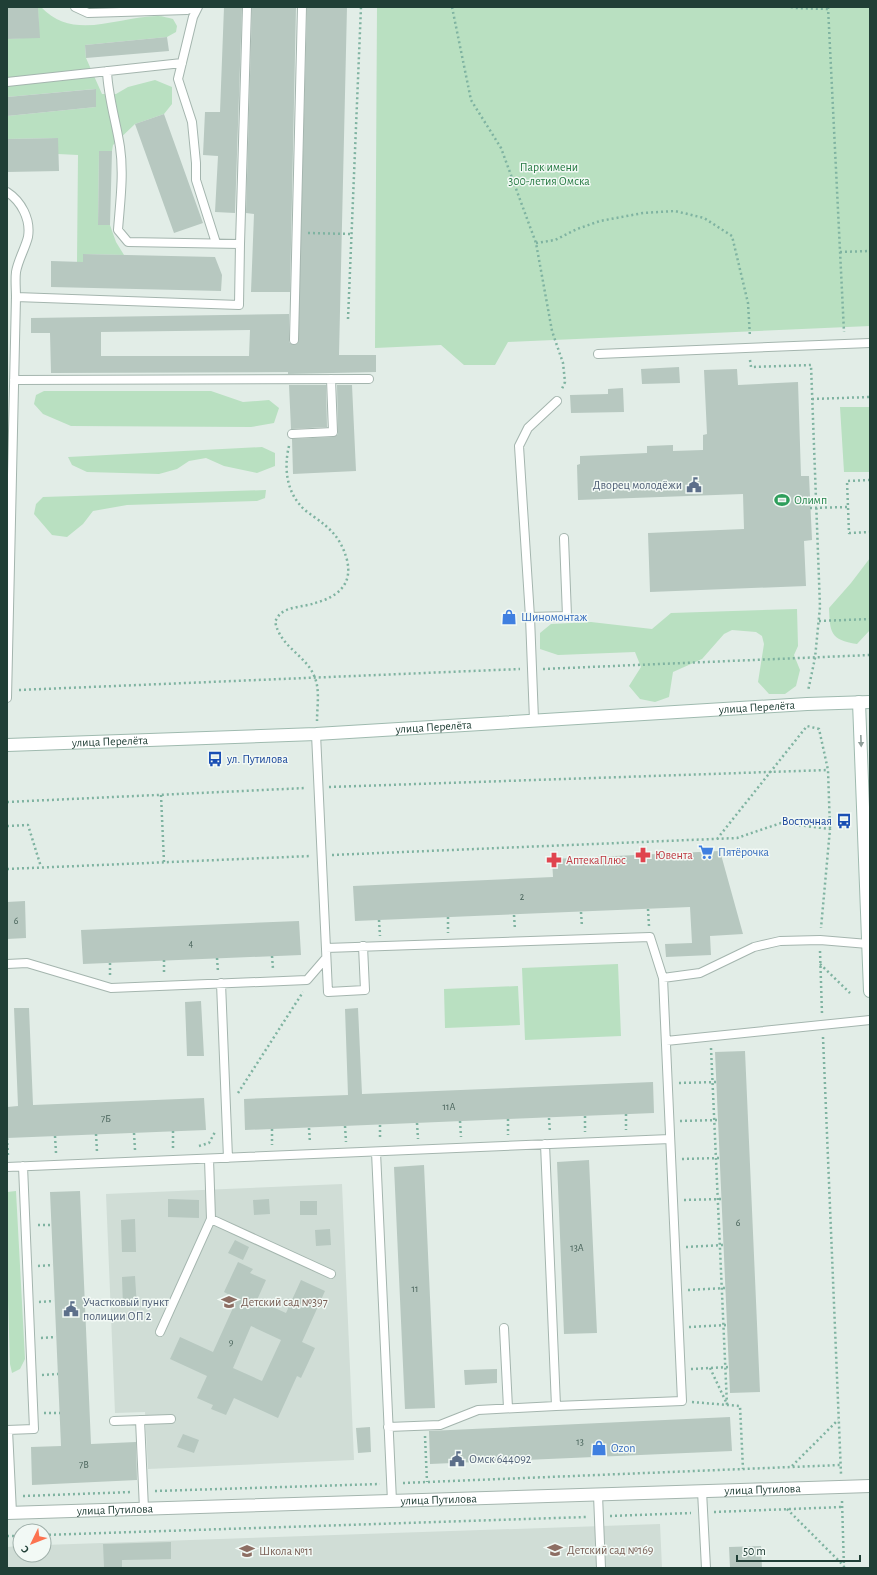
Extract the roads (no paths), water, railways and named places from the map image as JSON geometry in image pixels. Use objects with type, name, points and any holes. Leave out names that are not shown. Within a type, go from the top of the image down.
[{"type":"main road","name":"улица Перелёта","points":[[7,745],[316,734],[534,720],[865,702]]},
{"type":"main road","points":[[865,702],[870,991]]},
{"type":"main road","name":"улица Путилова","points":[[10,1513],[870,1486]]},
{"type":"lane","points":[[76,7],[88,13],[187,10],[194,7]]},
{"type":"lane","points":[[198,7],[193,18],[178,79],[192,122],[196,180],[216,244]]},
{"type":"lane","points":[[16,297],[239,305],[247,7]]},
{"type":"lane","points":[[294,340],[302,7]]},
{"type":"lane","points":[[7,82],[182,63]]},
{"type":"lane","points":[[107,71],[108,85],[120,148],[122,176],[118,230],[128,242],[240,244]]},
{"type":"lane","points":[[7,192],[22,206],[27,220],[28,237],[21,254],[16,273],[7,698]]},
{"type":"lane","points":[[598,354],[870,343]]},
{"type":"lane","points":[[292,434],[333,432],[331,379]]},
{"type":"lane","points":[[14,380],[369,379]]},
{"type":"lane","points":[[534,720],[530,617],[519,446],[528,428],[557,401]]},
{"type":"lane","points":[[530,617],[567,616],[564,538]]},
{"type":"lane","points":[[316,734],[328,992],[365,990],[363,946]]},
{"type":"lane","points":[[326,948],[650,937],[663,978],[682,1401],[478,1410],[440,1425],[388,1427]]},
{"type":"lane","points":[[663,978],[700,973],[754,947],[780,941],[820,940],[868,944]]},
{"type":"lane","points":[[7,964],[27,963],[111,988],[307,980],[326,958]]},
{"type":"lane","points":[[220,983],[228,1158]]},
{"type":"lane","points":[[666,1041],[870,1020]]},
{"type":"lane","points":[[8,1167],[670,1139]]},
{"type":"lane","points":[[545,1144],[556,1406]]},
{"type":"lane","points":[[376,1152],[392,1501]]},
{"type":"lane","points":[[160,1332],[212,1219],[209,1159]]},
{"type":"lane","points":[[10,1513],[12,1496],[8,1430],[34,1429],[23,1166]]},
{"type":"lane","points":[[212,1219],[331,1274]]},
{"type":"lane","points":[[504,1328],[508,1408]]},
{"type":"lane","points":[[114,1421],[172,1418]]},
{"type":"lane","points":[[140,1420],[144,1509]]},
{"type":"lane","points":[[702,1491],[706,1568]]},
{"type":"lane","points":[[598,1495],[601,1568]]},
{"type":"place","name":"Дворец молодёжи","points":[[694,485]]},
{"type":"place","name":"Олимп","points":[[782,500]]},
{"type":"place","name":"Шиномонтаж","points":[[509,617]]},
{"type":"place","name":"ул. Путилова","points":[[215,759]]},
{"type":"place","name":"Восточная","points":[[844,821]]},
{"type":"place","name":"Пятёрочка","points":[[706,852]]},
{"type":"place","name":"Ювента","points":[[643,855]]},
{"type":"place","name":"АптекаПлюс","points":[[554,860]]},
{"type":"place","name":"Детский сад №397","points":[[229,1302]]},
{"type":"place","name":"Участковый пункт полиции ОП 2","points":[[71,1309]]},
{"type":"place","name":"Ozon","points":[[599,1448]]},
{"type":"place","name":"Омск 644092","points":[[457,1459]]},
{"type":"place","name":"Детский сад №169","points":[[555,1550]]},
{"type":"place","name":"Школа №11","points":[[247,1551]]},
{"type":"park label","name":"Парк имени 300-летия Омска","points":[[549,174]]}]
